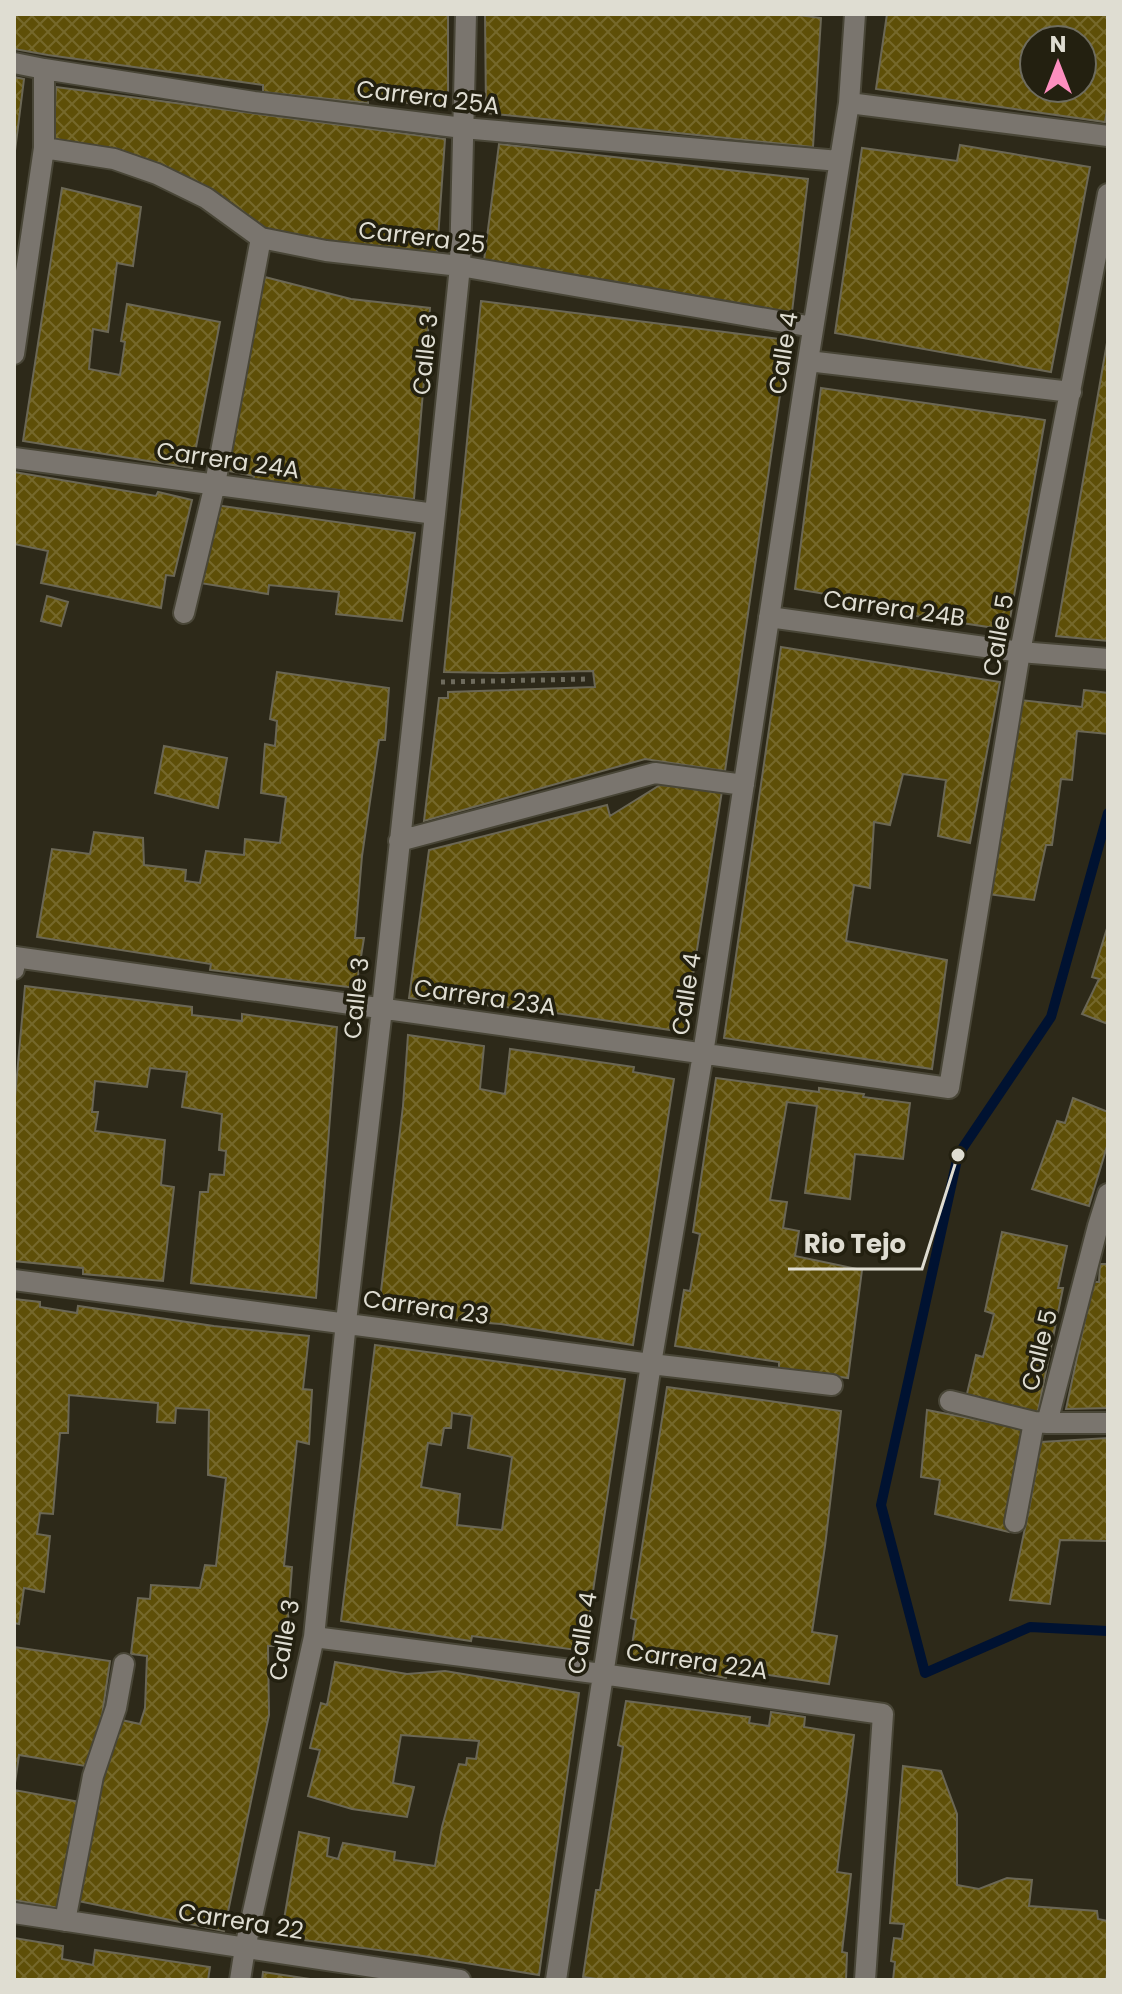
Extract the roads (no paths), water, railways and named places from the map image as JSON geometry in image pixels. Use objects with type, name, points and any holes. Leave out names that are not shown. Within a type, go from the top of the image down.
[{"type":"street","name":"Calle 3","points":[[240,1980],[314,1637],[460,266],[466,14]]},
{"type":"street","name":"Calle 4","points":[[556,1980],[651,1364],[703,1054],[849,103],[855,14]]},
{"type":"street","name":"Carrera 25A","points":[[14,63],[254,102],[463,128],[839,161]]},
{"type":"street","points":[[14,354],[44,148],[44,69]]},
{"type":"street","points":[[849,103],[1108,136]]},
{"type":"street","name":"Carrera 25","points":[[44,148],[114,159],[157,174],[206,198],[261,238],[326,251],[460,266],[813,327]]},
{"type":"street","name":"Calle 5","points":[[949,1088],[1020,652],[1108,194]]},
{"type":"street","points":[[184,613],[215,484],[261,238]]},
{"type":"street","points":[[808,361],[1071,392]]},
{"type":"street","name":"Carrera 24A","points":[[14,458],[435,514]]},
{"type":"street","name":"Carrera 24B","points":[[769,617],[1020,652],[1108,659]]},
{"type":"street","points":[[399,841],[655,773],[744,785]]},
{"type":"street","name":"Carrera 23A","points":[[15,963],[382,1009],[949,1088]]},
{"type":"street","name":"Calle 5","points":[[950,1401],[1040,1423],[1103,1226],[1108,1194]]},
{"type":"street","name":"Carrera 23","points":[[14,1280],[832,1385]]},
{"type":"street","points":[[1015,1522],[1040,1423],[1108,1423]]},
{"type":"street","name":"Carrera 22A","points":[[314,1637],[883,1714],[865,1980]]},
{"type":"street","points":[[65,1921],[93,1776],[116,1708],[124,1664]]},
{"type":"street","name":"Carrera 22","points":[[14,1913],[460,1980]]},
{"type":"waterway","points":[[1108,813],[1051,1017],[958,1155],[881,1505],[925,1673],[1030,1627],[1108,1631]]},
{"type":"place","name":"Rio Tejo","points":[[958,1155]]}]
